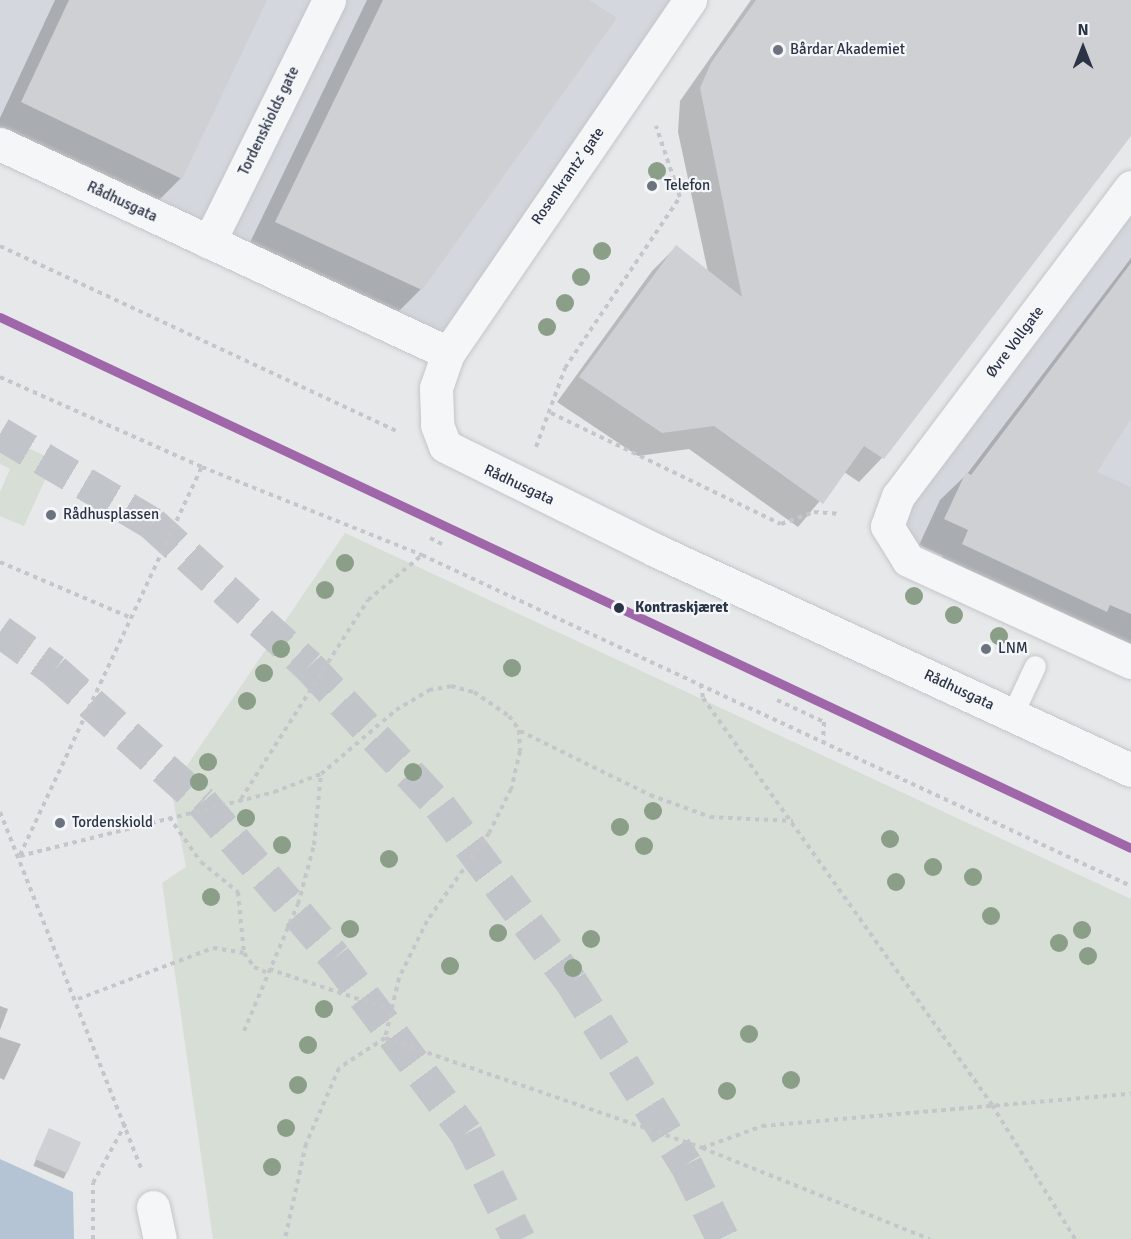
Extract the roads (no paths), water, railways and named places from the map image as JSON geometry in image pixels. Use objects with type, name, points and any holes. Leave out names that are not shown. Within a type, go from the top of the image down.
[{"type":"street","name":"Tordenskiolds gate","points":[[209,242],[329,0]]},
{"type":"street","name":"Rosenkrantz’ gate","points":[[448,353],[686,1]]},
{"type":"street","name":"Rådhusgata","points":[[0,144],[448,353],[436,405],[440,438],[453,454],[1131,770]]},
{"type":"street","name":"Øvre Vollgate","points":[[1131,187],[898,496],[887,526],[908,560],[1131,662]]},
{"type":"street","points":[[153,1207],[160,1239]]},
{"type":"lane","points":[[1012,715],[1035,666]]},
{"type":"water","points":[[0,1159],[73,1192],[74,1239],[0,1239]]},
{"type":"tunnel","points":[[0,433],[152,523],[309,666],[440,806],[571,981],[686,1164],[723,1239]]},
{"type":"tunnel","points":[[0,631],[54,670],[202,802],[335,957],[466,1133],[519,1239]]},
{"type":"place","name":"Bårdar Akademiet","points":[[778,50]]},
{"type":"place","name":"Telefon","points":[[652,186]]},
{"type":"place","name":"Rådhusplassen","points":[[51,515]]},
{"type":"place","name":"Kontraskjæret","points":[[619,608]]},
{"type":"place","name":"LNM","points":[[986,649]]},
{"type":"place","name":"Tordenskiold","points":[[60,823]]}]
